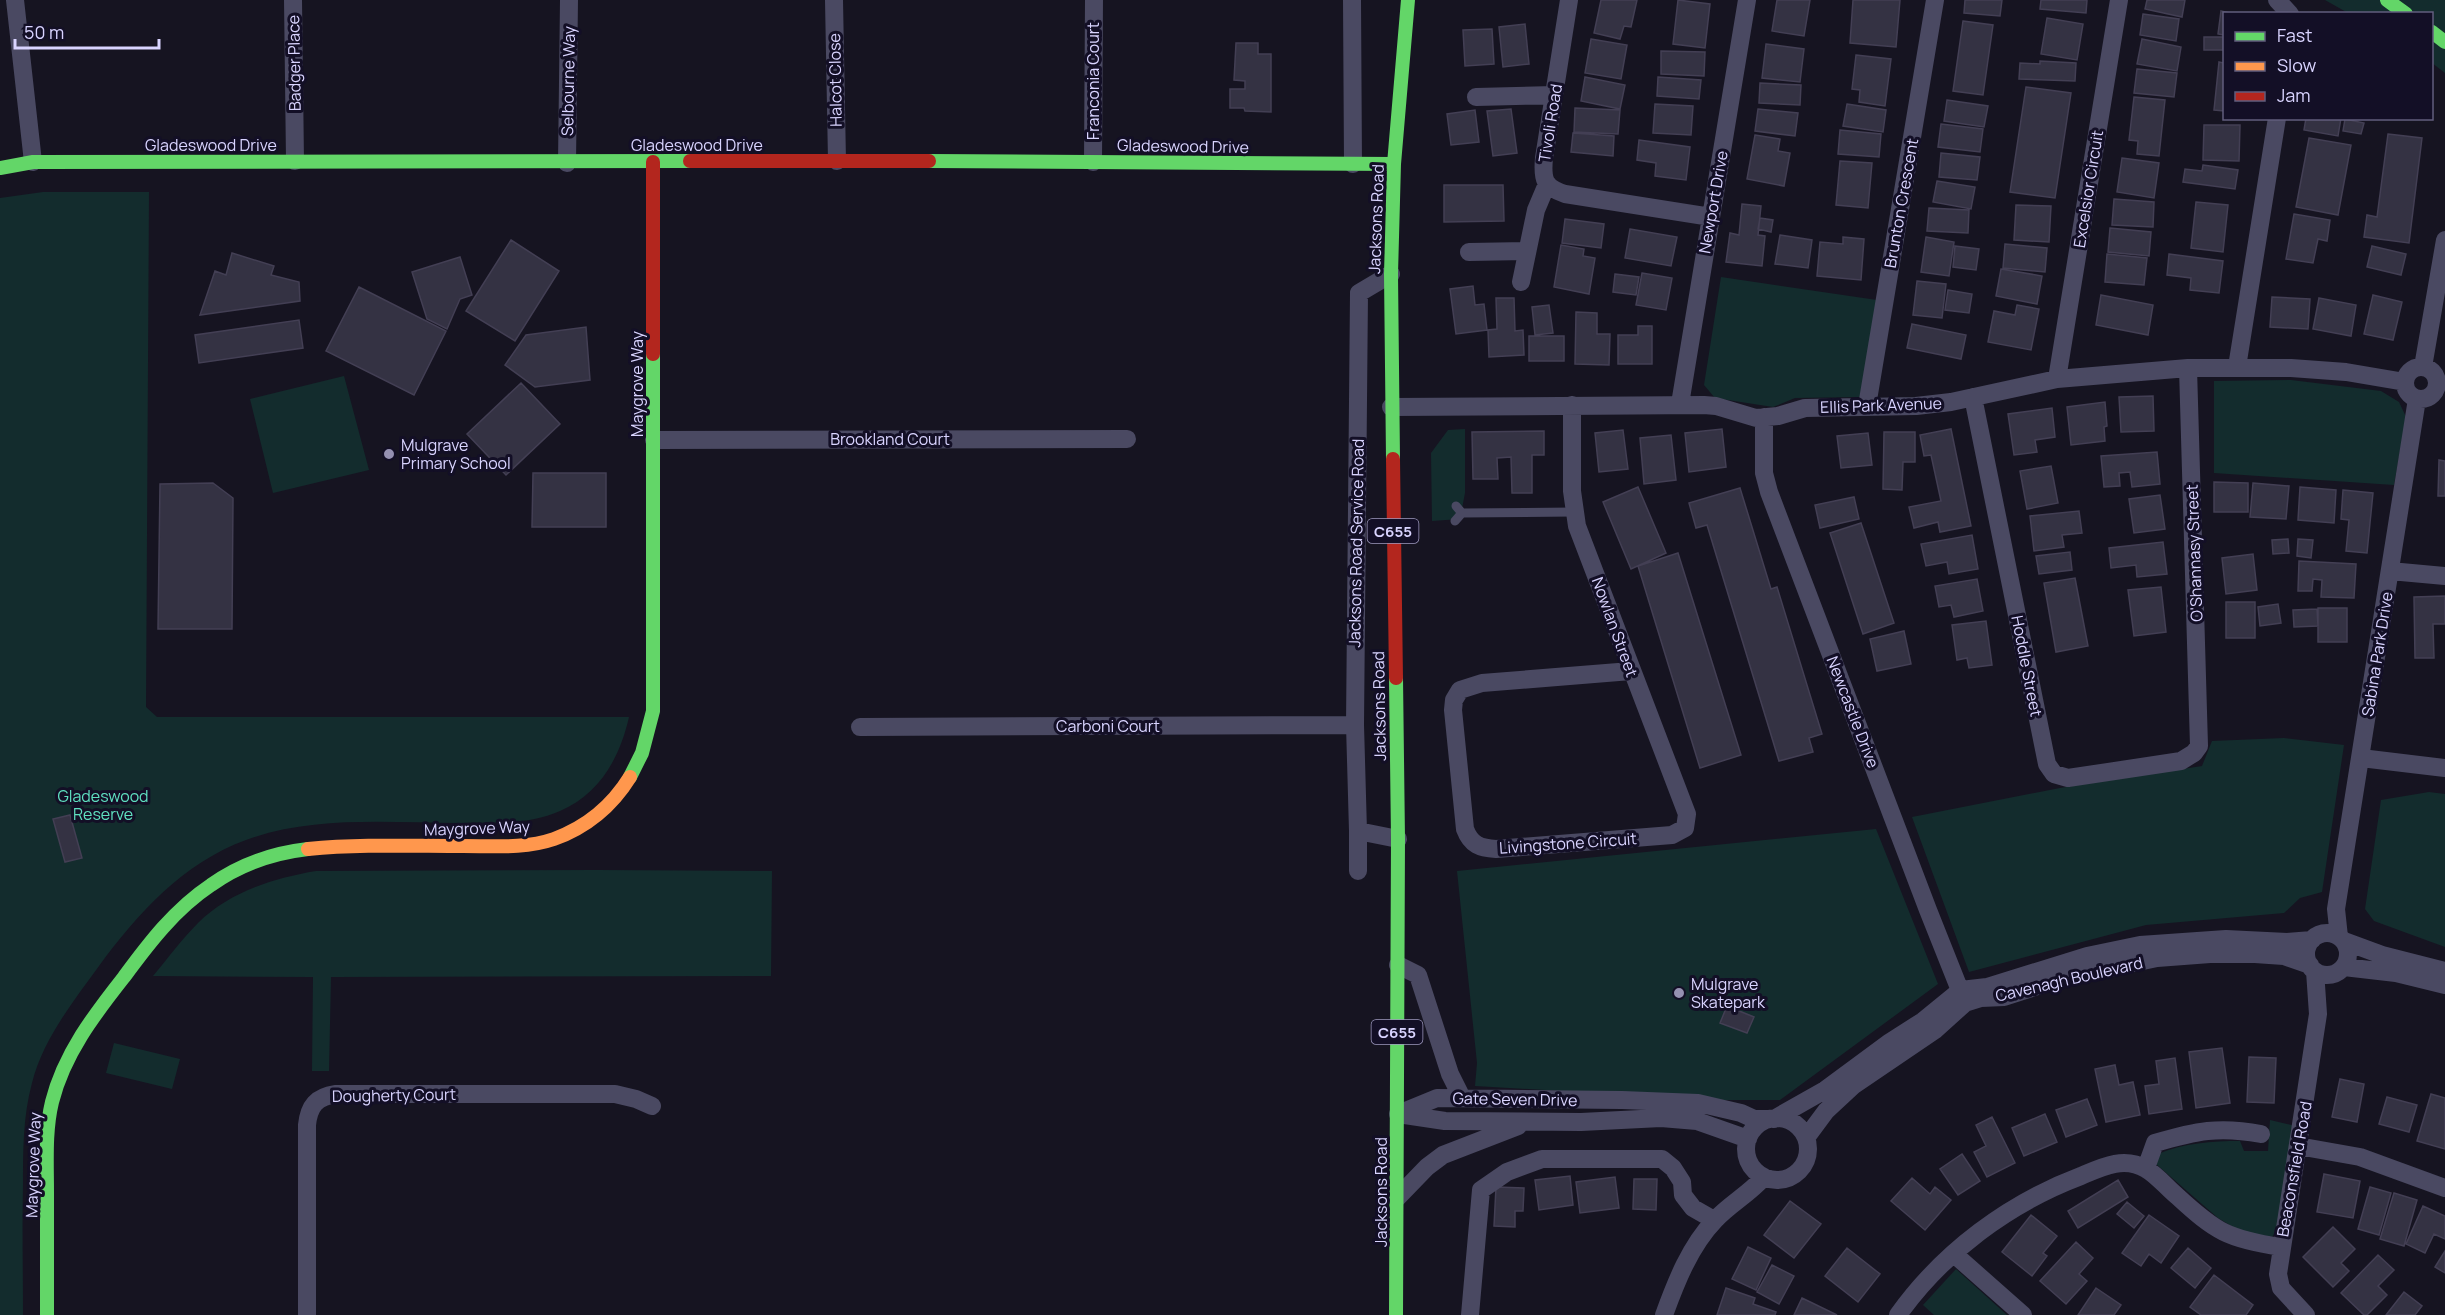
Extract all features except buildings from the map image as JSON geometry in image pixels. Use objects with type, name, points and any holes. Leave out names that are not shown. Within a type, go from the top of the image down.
[{"type":"main road","name":"Jacksons Road","points":[[1394,0],[1399,97]]},
{"type":"main road","name":"Jacksons Road","points":[[1396,1315],[1398,839],[1391,274],[1394,164],[1408,0]]},
{"type":"main road","points":[[2387,0],[2403,12]]},
{"type":"main road","points":[[2433,33],[2445,42]]},
{"type":"main road","name":"Gladeswood Drive","points":[[0,168],[33,162],[295,161],[1394,164]]},
{"type":"main road","name":"Maygrove Way","points":[[47,1315],[47,1143],[50,1112],[58,1079],[68,1055],[96,1012],[167,922],[190,898],[209,885],[251,863],[288,852],[332,847],[516,846],[552,840],[586,824],[599,815],[623,790],[641,759],[648,741],[653,711],[653,162]]},
{"type":"street","points":[[15,0],[33,162]]},
{"type":"street","name":"Badger Place","points":[[293,0],[295,161]]},
{"type":"street","name":"Selbourne Way","points":[[567,162],[568,0]]},
{"type":"street","name":"Halcot Close","points":[[834,0],[837,161]]},
{"type":"street","name":"Franconia Court","points":[[1093,162],[1094,0]]},
{"type":"street","points":[[1352,0],[1353,164]]},
{"type":"street","name":"Tivoli Road","points":[[1569,0],[1543,173],[1547,184],[1551,190],[1565,194],[1711,217]]},
{"type":"street","name":"Newport Drive","points":[[1680,404],[1747,0]]},
{"type":"street","name":"Brunton Crescent","points":[[1867,406],[1935,0]]},
{"type":"street","name":"Excelsior Circuit","points":[[2057,379],[2119,0]]},
{"type":"street","points":[[2277,0],[2288,12]]},
{"type":"street","points":[[1476,97],[1554,95]]},
{"type":"street","points":[[2237,367],[2277,120]]},
{"type":"street","points":[[1521,282],[1536,210],[1547,184]]},
{"type":"street","points":[[2423,367],[2445,240]]},
{"type":"street","points":[[1469,252],[1527,251]]},
{"type":"street","name":"Jacksons Road Service Road","points":[[1358,871],[1359,831],[1355,725],[1359,293],[1391,274]]},
{"type":"street","name":"Ellis Park Avenue","points":[[1391,407],[1680,404],[1716,406],[1756,418],[1778,416],[1805,408],[1916,406],[1973,397],[2057,379],[2188,368],[2237,367],[2346,372],[2405,382]]},
{"type":"street","points":[[2423,367],[2432,370],[2441,385],[2430,397],[2417,399],[2409,394],[2405,382],[2412,369],[2423,367]]},
{"type":"street","name":"O'Shannasy Street","points":[[2188,368],[2200,738]]},
{"type":"street","name":"Hoddle Street","points":[[1973,397],[2048,769],[2060,777],[2068,777],[2181,761],[2194,753],[2199,746],[2200,738]]},
{"type":"street","name":"Sabina Park Drive","points":[[2329,938],[2336,909],[2361,758],[2417,399]]},
{"type":"street","name":"Nowlan Street","points":[[1572,405],[1574,512],[1631,671],[1687,814],[1685,828],[1672,836]]},
{"type":"street","name":"Newcastle Drive","points":[[1764,417],[1764,473],[1769,492],[1915,877],[1963,996]]},
{"type":"street","name":"Brookland Court","points":[[654,440],[1127,439]]},
{"type":"street","points":[[2390,571],[2445,576]]},
{"type":"street","name":"Livingstone Circuit","points":[[1631,671],[1482,683],[1460,690],[1454,700],[1453,710],[1468,838],[1475,845],[1496,849],[1672,836]]},
{"type":"street","name":"Carboni Court","points":[[860,727],[1355,725]]},
{"type":"street","points":[[2361,758],[2445,768]]},
{"type":"street","points":[[1359,831],[1398,839]]},
{"type":"street","points":[[2329,938],[2348,954],[2325,969],[2307,952],[2329,938]]},
{"type":"street","name":"Cavenagh Boulevard","points":[[1963,996],[2087,956],[2140,945],[2226,939],[2287,942],[2329,938],[2382,955],[2445,971]]},
{"type":"street","name":"Cavenagh Boulevard","points":[[1963,996],[2004,997],[2071,975],[2157,958],[2210,954],[2284,956],[2325,969],[2396,973],[2445,986]]},
{"type":"street","points":[[1398,965],[1418,975],[1450,1074],[1462,1098]]},
{"type":"street","name":"Beaconsfield Road","points":[[2306,1315],[2281,1288],[2278,1274],[2325,969]]},
{"type":"street","points":[[1772,1119],[1784,1119],[1794,1123],[1806,1138],[1808,1153],[1803,1167],[1782,1180],[1757,1171],[1747,1157],[1748,1139],[1760,1123],[1772,1119],[1825,1090],[1890,1042],[1963,996]]},
{"type":"street","points":[[1806,1138],[1826,1111],[1854,1085],[1935,1030],[1963,996]]},
{"type":"street","name":"Dougherty Court","points":[[307,1315],[307,1125],[311,1108],[321,1097],[336,1094],[615,1094],[652,1106]]},
{"type":"street","name":"Gate Seven Drive","points":[[1398,1114],[1437,1098],[1622,1100],[1698,1103],[1741,1113],[1754,1119],[1772,1119]]},
{"type":"street","name":"Gate Seven Drive","points":[[1398,1114],[1437,1121],[1627,1122],[1661,1118],[1697,1121],[1748,1139]]},
{"type":"street","name":"Gate Seven Drive","points":[[1397,1198],[1427,1167],[1443,1155],[1534,1121]]},
{"type":"street","points":[[2146,1168],[2155,1143],[2195,1131],[2234,1129],[2261,1134]]},
{"type":"street","points":[[2298,1146],[2360,1157],[2445,1188]]},
{"type":"street","points":[[1470,1315],[1481,1190],[1507,1172],[1542,1158],[1662,1159],[1682,1182],[1683,1195],[1693,1208],[1719,1216]]},
{"type":"street","points":[[1906,1312],[1926,1280],[2010,1209],[2058,1184],[2116,1162],[2146,1168],[2216,1230],[2235,1238],[2281,1247]]},
{"type":"street","points":[[1664,1315],[1691,1252],[1719,1216],[1754,1188],[1757,1171]]},
{"type":"street","points":[[1954,1254],[2023,1315]]},
{"type":"lane","points":[[1455,521],[1459,510],[1574,512]]},
{"type":"green space","points":[[2325,0],[2445,0],[2445,73],[2433,64],[2433,12],[2346,12]]},
{"type":"green space","name":"Gladeswood Reserve","points":[[43,192],[149,192],[146,707],[157,717],[629,717],[620,746],[606,773],[586,795],[560,811],[524,821],[352,822],[272,832],[246,840],[202,862],[182,876],[146,909],[114,946],[79,993],[51,1036],[37,1067],[29,1095],[24,1133],[23,1315],[0,1315],[0,198]]},
{"type":"green space","points":[[1721,277],[1877,300],[1861,397],[1795,398],[1773,407],[1715,398],[1704,385]]},
{"type":"green space","points":[[344,376],[369,470],[273,493],[250,399]]},
{"type":"green space","points":[[2291,380],[2381,391],[2399,402],[2406,417],[2394,485],[2214,473],[2214,381]]},
{"type":"green space","points":[[1465,429],[1465,493],[1460,519],[1432,521],[1431,453],[1448,430]]},
{"type":"green space","points":[[2284,738],[2344,745],[2322,892],[2300,898],[2284,913],[2146,925],[1969,972],[1912,817],[2060,788],[2202,766],[2212,741]]},
{"type":"green space","points":[[2429,792],[2445,794],[2445,947],[2374,921],[2365,909],[2381,800]]},
{"type":"green space","points":[[1876,829],[1938,984],[1780,1100],[1717,1100],[1475,1086],[1477,1063],[1457,871]]},
{"type":"green space","points":[[316,871],[772,871],[771,976],[331,977],[329,1071],[312,1071],[313,977],[153,976],[186,936],[210,912],[253,888],[284,878]]},
{"type":"green space","points":[[114,1043],[180,1059],[172,1089],[106,1073]]},
{"type":"green space","points":[[2270,1120],[2296,1126],[2281,1224],[2272,1237],[2240,1231],[2218,1218],[2156,1164],[2158,1154],[2198,1143],[2240,1141],[2244,1151],[2268,1151]]},
{"type":"green space","points":[[1956,1269],[2007,1315],[1934,1315],[1923,1305]]},
{"type":"traffic: fast","points":[[1393,459],[1391,274],[1394,164],[1408,0]]},
{"type":"traffic: fast","points":[[2387,0],[2403,12]]},
{"type":"traffic: fast","points":[[2433,33],[2445,42]]},
{"type":"traffic: fast","points":[[0,168],[33,162],[690,161]]},
{"type":"traffic: fast","points":[[929,161],[1394,164]]},
{"type":"traffic: fast","points":[[630,777],[642,753],[653,711],[653,354]]},
{"type":"traffic: fast","points":[[1396,678],[1398,839],[1396,1315]]},
{"type":"traffic: fast","points":[[47,1315],[48,1124],[57,1084],[72,1051],[91,1021],[163,927],[198,894],[245,866],[269,857],[308,849]]},
{"type":"traffic: slow","points":[[308,849],[366,846],[509,846],[543,842],[566,834],[588,822],[607,806],[630,777]]},
{"type":"traffic: jam","points":[[690,161],[929,161]]},
{"type":"traffic: jam","points":[[653,162],[653,354]]},
{"type":"traffic: jam","points":[[1393,459],[1396,678]]},
{"type":"place","name":"Mulgrave Primary School","points":[[389,454]]},
{"type":"place","name":"Mulgrave Skatepark","points":[[1679,993]]}]
